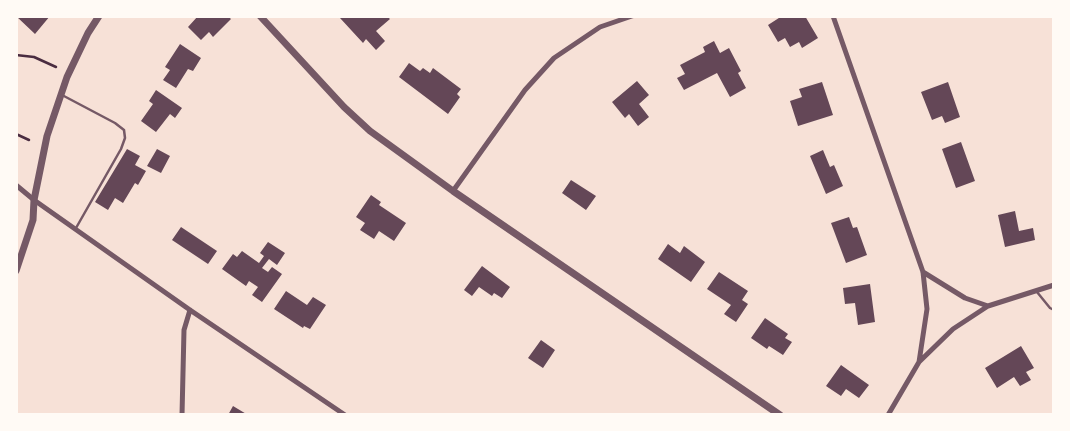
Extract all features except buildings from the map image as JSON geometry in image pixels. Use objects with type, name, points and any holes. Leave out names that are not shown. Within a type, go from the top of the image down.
[{"type":"street","points":[[16,271],[33,220],[34,200],[47,136],[67,77],[88,33],[99,16]]},
{"type":"street","points":[[260,16],[344,107],[364,125],[453,191],[780,415]]},
{"type":"street","points":[[453,191],[525,90],[554,58],[600,27],[632,16]]},
{"type":"street","points":[[833,16],[923,272],[927,309],[919,362]]},
{"type":"street","points":[[16,186],[190,310],[345,415]]},
{"type":"street","points":[[923,272],[965,298],[988,306]]},
{"type":"street","points":[[888,415],[919,362],[953,329],[988,306],[1054,285]]},
{"type":"street","points":[[182,415],[184,330],[190,310]]},
{"type":"lane","points":[[61,95],[116,123],[124,130],[126,138],[75,229]]},
{"type":"lane","points":[[1036,290],[1050,308],[1054,310]]},
{"type":"path","points":[[16,55],[34,57],[56,67]]},
{"type":"path","points":[[16,134],[30,140]]}]
